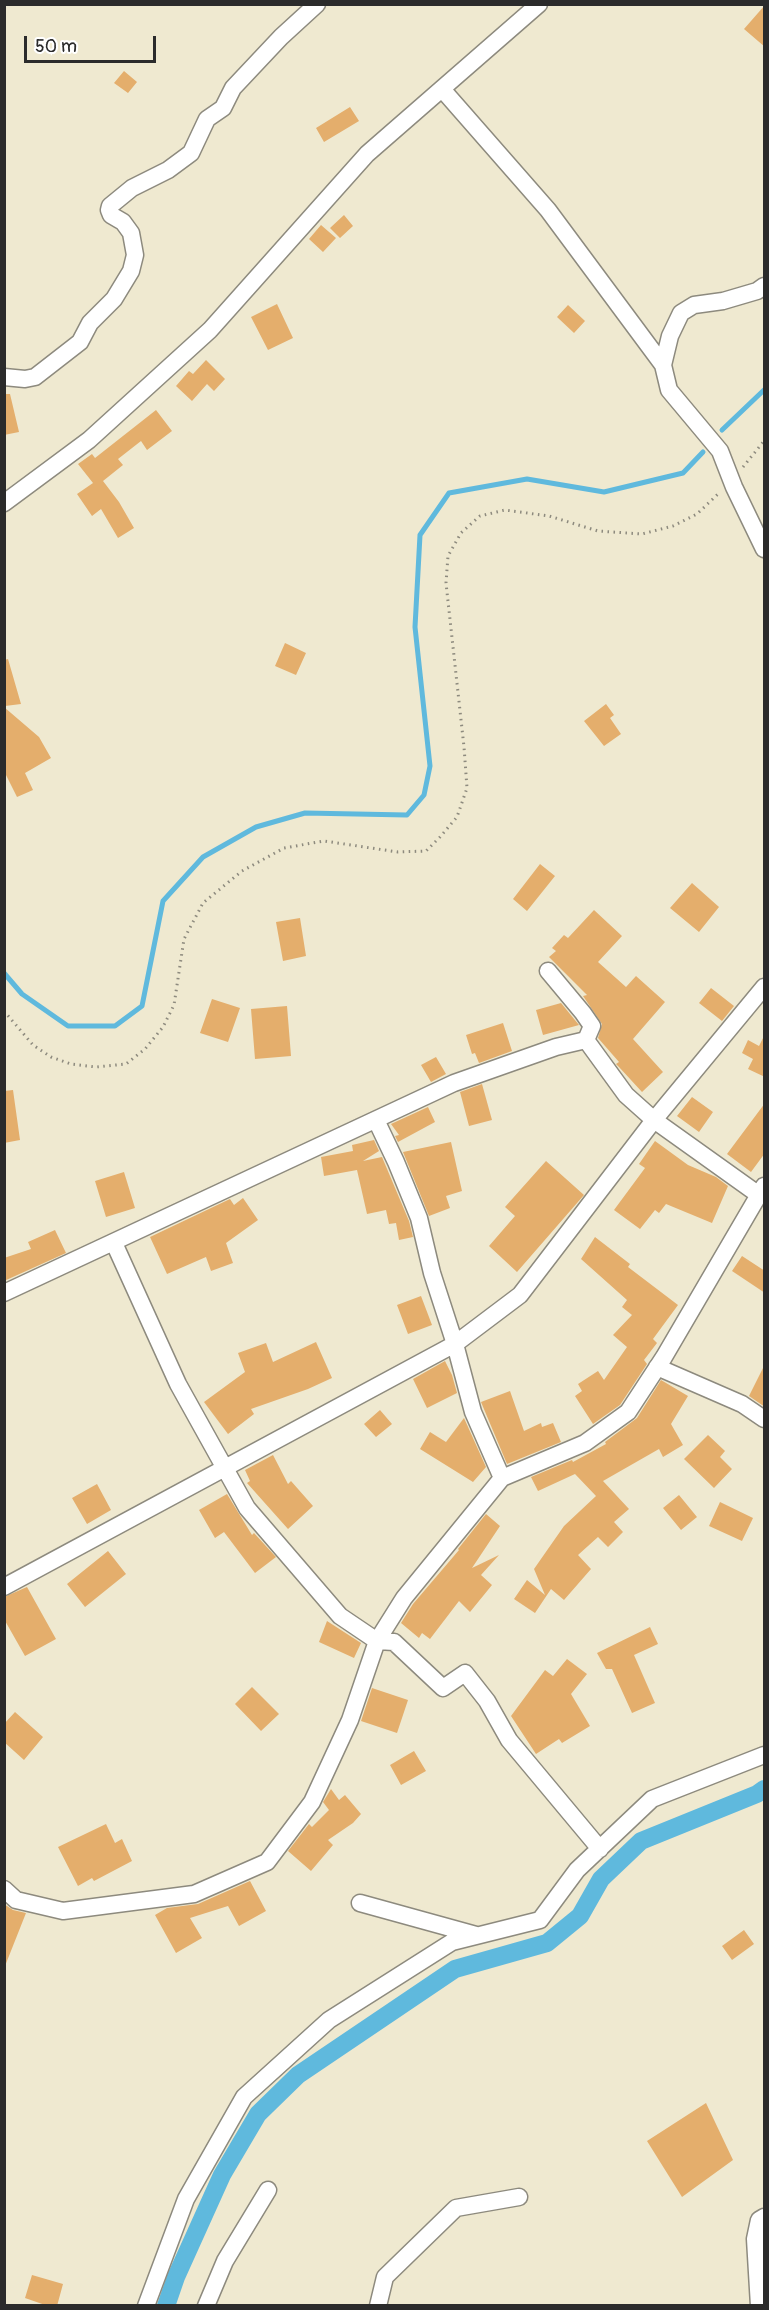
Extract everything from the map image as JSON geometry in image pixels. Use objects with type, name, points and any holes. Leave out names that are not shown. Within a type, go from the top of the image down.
[{"type":"street","points":[[4,377],[25,379],[35,376],[80,342],[90,323],[114,299],[131,271],[135,255],[131,232],[123,222],[111,215],[108,210],[110,206],[132,188],[168,170],[191,153],[207,119],[223,108],[234,88],[281,37],[317,4]]},
{"type":"street","points":[[4,503],[89,440],[210,330],[367,153],[539,4]]},
{"type":"street","points":[[442,89],[548,210],[663,365],[669,390],[720,451],[732,482],[765,549]]},
{"type":"street","points":[[663,365],[669,336],[681,313],[694,305],[723,301],[757,291],[765,286]]},
{"type":"street","points":[[548,971],[576,1002],[592,1026],[586,1040]]},
{"type":"street","points":[[4,1587],[454,1344],[520,1294],[654,1120],[765,987]]},
{"type":"street","points":[[4,1293],[454,1083],[556,1047],[586,1040]]},
{"type":"street","points":[[4,1889],[15,1899],[63,1911],[194,1894],[267,1862],[312,1802],[350,1720],[376,1641],[404,1598],[502,1478],[585,1443],[628,1412],[762,1190],[654,1120],[626,1095],[586,1040]]},
{"type":"street","points":[[376,1120],[419,1218],[432,1273],[473,1412],[502,1478]]},
{"type":"street","points":[[114,1243],[178,1384],[247,1508],[340,1616],[376,1641],[394,1642],[443,1688],[465,1673],[488,1701],[509,1740],[600,1849]]},
{"type":"street","points":[[657,1367],[742,1404],[765,1419]]},
{"type":"street","points":[[146,2306],[186,2199],[244,2097],[329,2020],[452,1942],[540,1920],[577,1870],[652,1799],[765,1755]]},
{"type":"street","points":[[360,1903],[477,1936]]},
{"type":"street","points":[[206,2306],[225,2261],[268,2190]]},
{"type":"street","points":[[378,2306],[385,2277],[456,2208],[519,2197]]},
{"type":"street","points":[[759,2306],[755,2239],[759,2220],[765,2217]]},
{"type":"path","points":[[4,1011],[33,1045],[51,1057],[70,1064],[96,1067],[126,1064],[145,1049],[163,1027],[174,1005],[184,939],[203,903],[242,872],[284,848],[324,841],[398,852],[426,851],[457,817],[466,788],[464,747],[446,583],[448,556],[461,533],[480,516],[505,510],[549,516],[598,531],[642,534],[673,526],[697,514],[732,482],[765,441]]},
{"type":"building","points":[[765,5],[765,47],[744,29]]},
{"type":"building","points":[[124,71],[137,82],[128,93],[114,83]]},
{"type":"building","points":[[350,107],[359,121],[324,142],[316,128]]},
{"type":"building","points":[[344,215],[353,226],[340,238],[330,228]]},
{"type":"building","points":[[321,225],[336,238],[323,252],[309,239]]},
{"type":"building","points":[[277,304],[293,338],[268,350],[251,317]]},
{"type":"building","points":[[568,305],[585,321],[574,333],[557,317]]},
{"type":"building","points":[[206,360],[225,379],[214,391],[207,384],[192,401],[176,386],[189,371],[193,374]]},
{"type":"building","points":[[4,394],[10,394],[19,432],[4,435]]},
{"type":"building","points":[[156,410],[172,431],[147,450],[141,441],[118,459],[123,465],[103,481],[134,528],[118,538],[101,509],[92,516],[77,494],[93,483],[78,464],[92,454],[95,458]]},
{"type":"building","points":[[285,643],[306,653],[296,675],[275,666]]},
{"type":"building","points":[[8,659],[21,704],[5,706],[4,660]]},
{"type":"building","points":[[606,704],[614,715],[610,718],[621,734],[604,746],[584,721]]},
{"type":"building","points":[[4,707],[39,737],[51,758],[25,773],[33,790],[17,797],[4,771]]},
{"type":"building","points":[[540,864],[555,876],[527,911],[513,899]]},
{"type":"building","points":[[692,883],[719,907],[699,932],[670,908]]},
{"type":"building","points":[[594,910],[622,936],[598,962],[626,987],[636,976],[665,1002],[633,1039],[663,1072],[642,1092],[616,1064],[619,1062],[598,1038],[602,1024],[583,996],[587,995],[549,957],[556,951],[552,948],[564,935],[568,938]]},
{"type":"building","points":[[300,918],[306,956],[283,961],[276,922]]},
{"type":"building","points":[[711,988],[734,1006],[722,1021],[699,1003]]},
{"type":"building","points":[[212,999],[240,1008],[228,1042],[200,1033]]},
{"type":"building","points":[[561,1003],[579,1025],[543,1035],[536,1010]]},
{"type":"building","points":[[287,1006],[291,1056],[255,1059],[251,1009]]},
{"type":"building","points":[[503,1023],[512,1051],[479,1063],[475,1053],[472,1054],[466,1035]]},
{"type":"building","points":[[765,1034],[765,1077],[748,1069],[753,1059],[742,1053],[748,1040],[759,1046]]},
{"type":"building","points":[[436,1057],[446,1074],[431,1082],[421,1065]]},
{"type":"building","points":[[482,1084],[492,1120],[469,1126],[460,1092]]},
{"type":"building","points":[[13,1090],[20,1140],[4,1143],[4,1091]]},
{"type":"building","points":[[692,1097],[713,1112],[699,1132],[677,1116]]},
{"type":"building","points":[[765,1103],[765,1153],[751,1172],[727,1154]]},
{"type":"building","points":[[428,1107],[435,1122],[398,1142],[395,1136],[399,1135],[391,1124]]},
{"type":"building","points":[[374,1140],[379,1151],[363,1161],[382,1157],[409,1221],[413,1237],[399,1240],[396,1223],[389,1224],[386,1210],[367,1214],[357,1170],[324,1176],[321,1157],[353,1151],[352,1145]]},
{"type":"building","points":[[655,1141],[688,1165],[716,1177],[728,1186],[712,1223],[666,1204],[659,1213],[655,1210],[640,1229],[614,1210],[645,1168],[639,1164]]},
{"type":"building","points":[[451,1142],[462,1191],[446,1196],[450,1208],[429,1216],[403,1152]]},
{"type":"building","points":[[546,1161],[584,1195],[517,1272],[489,1246],[515,1216],[505,1207]]},
{"type":"building","points":[[124,1172],[135,1208],[106,1217],[95,1181]]},
{"type":"building","points":[[243,1198],[258,1220],[226,1243],[233,1263],[211,1271],[206,1257],[167,1274],[150,1237],[230,1199],[234,1205]]},
{"type":"building","points":[[55,1230],[66,1253],[4,1281],[4,1258],[31,1249],[28,1242]]},
{"type":"building","points":[[595,1237],[630,1264],[628,1267],[678,1305],[653,1339],[657,1343],[644,1360],[647,1364],[620,1405],[593,1424],[575,1396],[582,1391],[578,1384],[598,1371],[604,1380],[627,1347],[613,1335],[632,1315],[622,1307],[627,1300],[581,1259]]},
{"type":"building","points":[[742,1256],[765,1271],[765,1293],[732,1271]]},
{"type":"building","points":[[421,1296],[432,1325],[408,1334],[397,1305]]},
{"type":"building","points":[[316,1342],[332,1378],[251,1409],[254,1414],[228,1434],[204,1402],[245,1372],[238,1353],[266,1343],[273,1362]]},
{"type":"building","points":[[445,1361],[457,1393],[427,1408],[413,1379]]},
{"type":"building","points":[[765,1364],[765,1407],[749,1396]]},
{"type":"building","points":[[661,1380],[688,1396],[671,1424],[683,1445],[663,1457],[659,1449],[603,1481],[629,1509],[614,1522],[623,1532],[608,1547],[598,1537],[578,1555],[591,1569],[564,1600],[551,1589],[535,1613],[514,1599],[527,1580],[545,1595],[534,1569],[564,1526],[596,1496],[575,1474],[538,1491],[531,1477],[572,1460],[573,1462],[606,1444],[605,1442],[637,1418]]},
{"type":"building","points":[[510,1391],[524,1431],[541,1423],[542,1427],[553,1423],[561,1442],[507,1464],[481,1402]]},
{"type":"building","points":[[380,1410],[392,1424],[376,1437],[364,1424]]},
{"type":"building","points":[[464,1418],[486,1467],[473,1482],[420,1449],[430,1432],[446,1442]]},
{"type":"building","points":[[708,1435],[725,1451],[720,1457],[732,1469],[714,1488],[684,1459]]},
{"type":"building","points":[[273,1455],[288,1484],[291,1481],[313,1506],[288,1529],[247,1483],[250,1481],[245,1470]]},
{"type":"building","points":[[97,1484],[111,1510],[87,1524],[72,1498]]},
{"type":"building","points":[[227,1494],[252,1535],[254,1533],[276,1557],[255,1573],[224,1532],[215,1538],[199,1510]]},
{"type":"building","points":[[679,1495],[697,1517],[681,1530],[663,1508]]},
{"type":"building","points":[[720,1502],[753,1518],[742,1541],[709,1526]]},
{"type":"building","points":[[486,1514],[500,1526],[472,1568],[499,1555],[481,1575],[492,1585],[470,1612],[459,1601],[430,1639],[422,1633],[419,1638],[401,1623],[413,1604]]},
{"type":"building","points":[[108,1551],[126,1574],[85,1607],[67,1584]]},
{"type":"building","points":[[27,1587],[56,1639],[25,1656],[4,1619],[4,1597]]},
{"type":"building","points":[[327,1621],[361,1643],[354,1658],[319,1642]]},
{"type":"building","points":[[650,1627],[658,1644],[634,1655],[655,1703],[632,1713],[612,1669],[606,1669],[597,1653]]},
{"type":"building","points":[[567,1659],[587,1674],[571,1694],[590,1726],[562,1743],[559,1739],[536,1754],[511,1716],[545,1670],[553,1676]]},
{"type":"building","points":[[252,1687],[279,1714],[261,1731],[235,1704]]},
{"type":"building","points":[[372,1688],[408,1700],[397,1733],[361,1721]]},
{"type":"building","points":[[15,1712],[43,1737],[24,1760],[4,1742],[4,1724]]},
{"type":"building","points":[[414,1751],[426,1771],[401,1785],[390,1765]]},
{"type":"building","points":[[331,1789],[339,1800],[345,1795],[361,1814],[353,1823],[328,1840],[333,1845],[311,1871],[288,1851],[309,1824],[312,1827],[329,1810],[323,1802]]},
{"type":"building","points":[[106,1824],[115,1843],[122,1839],[132,1861],[94,1881],[92,1878],[78,1886],[58,1847]]},
{"type":"building","points":[[250,1881],[266,1911],[239,1926],[228,1906],[190,1918],[202,1938],[176,1953],[155,1915],[167,1908],[198,1904]]},
{"type":"building","points":[[4,1904],[13,1910],[26,1913],[5,1966]]},
{"type":"building","points":[[744,1930],[754,1944],[732,1960],[722,1946]]},
{"type":"building","points":[[706,2103],[733,2160],[682,2197],[647,2141]]},
{"type":"building","points":[[32,2275],[63,2284],[57,2306],[48,2306],[25,2298]]},
{"type":"waterway","points":[[722,430],[764,390]]},
{"type":"waterway","points":[[4,973],[22,994],[68,1026],[115,1026],[142,1006],[163,901],[203,857],[256,827],[305,813],[407,815],[424,795],[430,766],[415,627],[420,535],[449,493],[527,479],[604,492],[683,473],[703,452]]},
{"type":"waterway","points":[[166,2306],[176,2277],[222,2175],[258,2114],[298,2075],[455,1969],[547,1943],[580,1916],[601,1879],[641,1841],[757,1794],[764,1789]]}]
